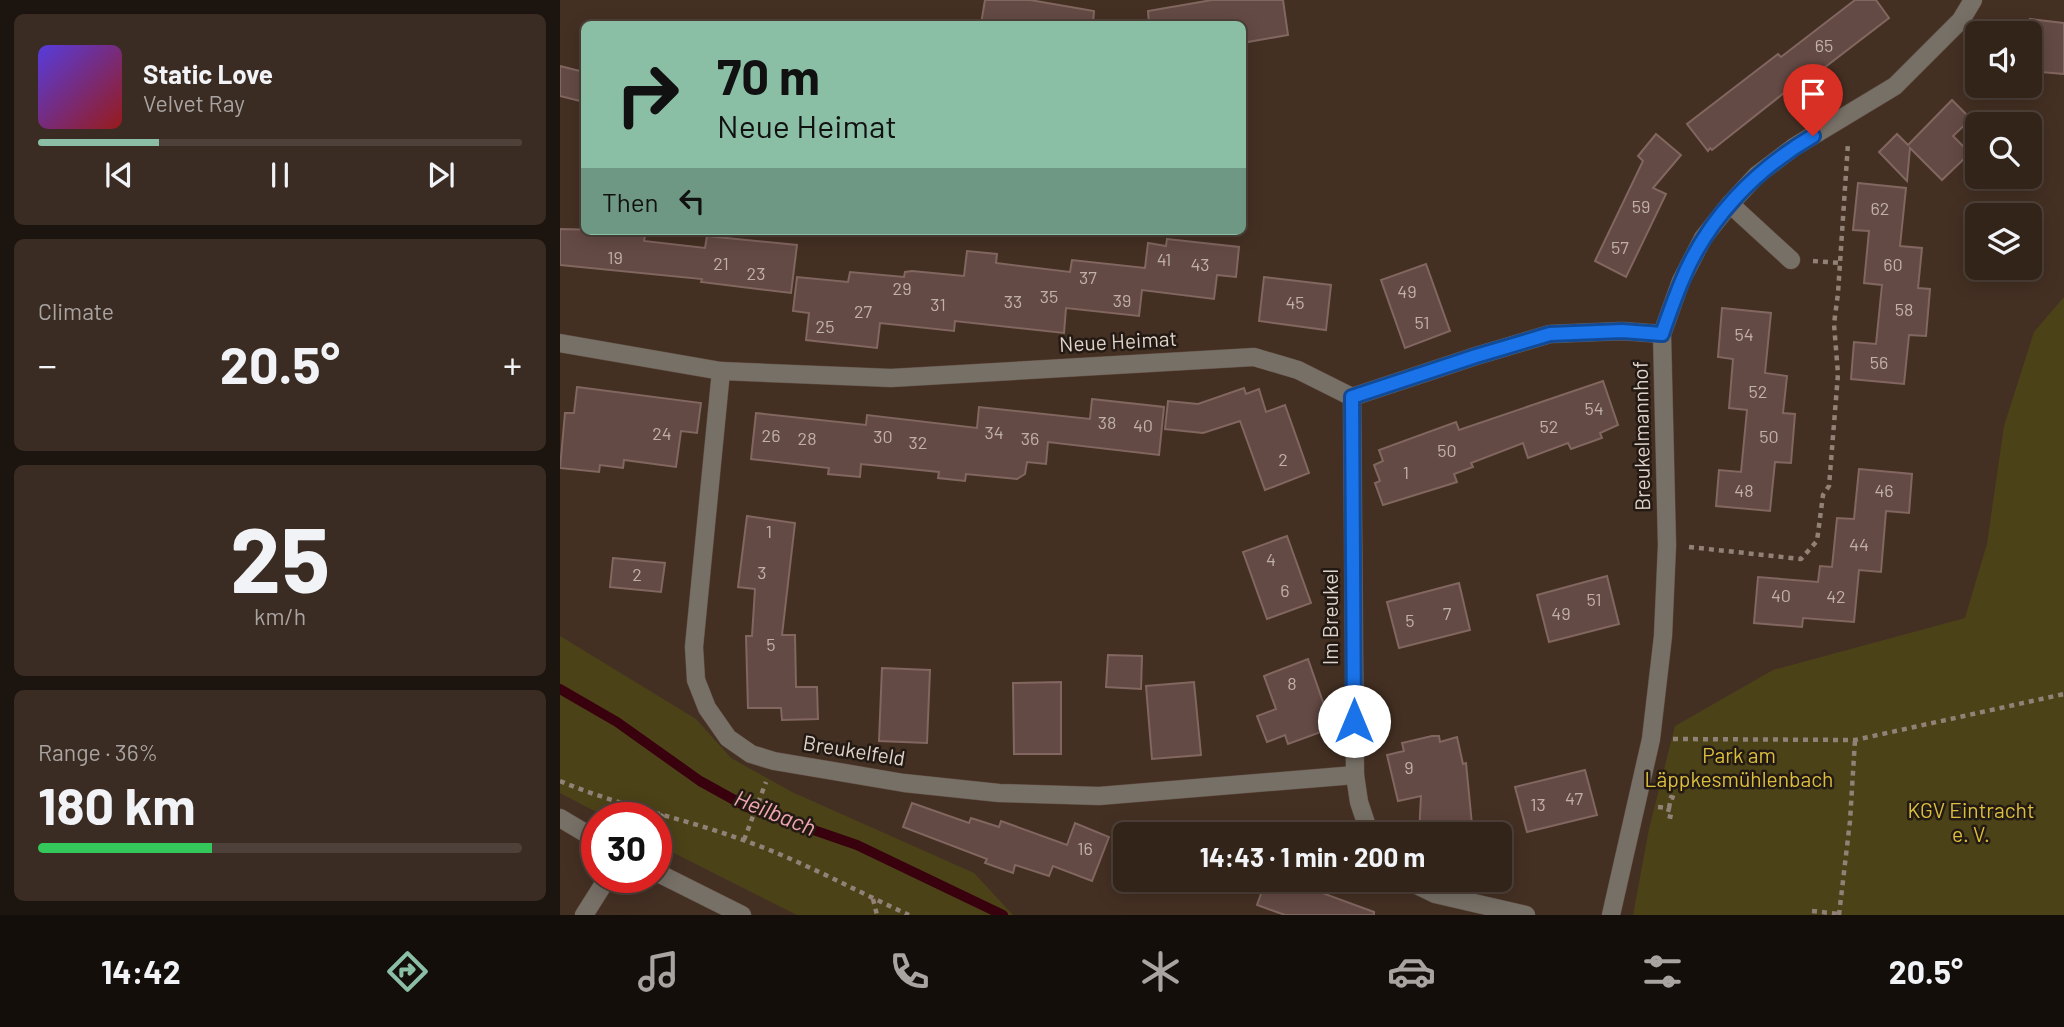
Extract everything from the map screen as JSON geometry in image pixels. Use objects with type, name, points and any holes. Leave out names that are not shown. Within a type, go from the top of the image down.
[{"type":"street","name":"Breukelmannhof","points":[[1611,915],[1651,739],[1663,636],[1667,545],[1662,334],[1681,281],[1703,239],[1756,175],[1794,147],[1895,86],[1961,20],[1973,0]]},
{"type":"street","points":[[1730,204],[1791,260]]},
{"type":"street","points":[[1352,397],[1550,334],[1622,331],[1662,334]]},
{"type":"street","name":"Neue Heimat","points":[[560,342],[721,371],[891,378],[1254,358],[1298,370],[1352,397]]},
{"type":"street","name":"Breukelfeld","points":[[721,371],[694,647],[696,680],[707,708],[728,738],[751,754],[818,770],[999,793],[1099,796],[1355,775]]},
{"type":"street","name":"Im Breukel","points":[[1352,397],[1355,775],[1366,822]]},
{"type":"street","points":[[560,818],[581,830]]},
{"type":"street","points":[[672,880],[742,915]]},
{"type":"street","points":[[1431,892],[1526,915]]},
{"type":"street","points":[[584,915],[598,893]]},
{"type":"path","points":[[1667,545],[1801,559],[1817,541],[1823,495],[1829,486],[1838,374],[1834,324],[1850,113]]},
{"type":"path","points":[[1651,739],[1855,740],[2064,694]]},
{"type":"path","points":[[1812,911],[1839,914],[1850,821],[1855,740]]},
{"type":"path","points":[[744,840],[768,776]]},
{"type":"path","points":[[560,781],[587,793],[620,802]]},
{"type":"path","points":[[1669,808],[1671,797],[1677,799]]},
{"type":"path","points":[[672,817],[744,840],[909,915]]},
{"type":"path","points":[[873,898],[877,915]]},
{"type":"green space","points":[[2064,297],[2064,915],[1633,915],[1649,829],[1675,726],[1773,670],[1965,618],[1987,544],[2004,426],[2034,332]]},
{"type":"green space","points":[[560,636],[696,719],[731,758],[792,792],[974,873],[1013,915],[797,915],[672,852],[672,802],[581,804],[560,793]]},
{"type":"building","points":[[985,0],[1030,0],[1094,11],[1093,21],[982,21]]},
{"type":"building","points":[[1212,0],[1283,0],[1288,35],[1246,42],[1246,21],[1149,21],[1148,11]]},
{"type":"building","points":[[1855,0],[1876,0],[1889,18],[1816,74],[1813,70],[1708,151],[1687,124],[1778,54],[1781,57]]},
{"type":"building","points":[[2030,19],[2064,23],[2064,74],[2042,72],[2042,21]]},
{"type":"building","points":[[560,66],[581,71],[581,101],[560,96]]},
{"type":"building","points":[[1952,100],[1965,113],[1965,125],[1953,136],[1965,148],[1965,158],[1942,180],[1910,148],[1907,181],[1879,152],[1897,134],[1908,145]]},
{"type":"building","points":[[1656,134],[1681,155],[1653,188],[1666,194],[1626,277],[1595,261],[1643,161],[1638,156]]},
{"type":"building","points":[[1858,183],[1906,188],[1900,246],[1922,248],[1918,288],[1930,289],[1926,336],[1909,335],[1904,384],[1851,379],[1854,342],[1876,344],[1882,285],[1864,283],[1869,231],[1853,230]]},
{"type":"building","points":[[560,229],[581,229],[581,235],[645,235],[644,241],[705,248],[707,236],[797,245],[791,293],[701,282],[702,279],[560,265]]},
{"type":"building","points":[[1167,239],[1239,247],[1236,277],[1217,275],[1214,299],[1142,290],[1139,316],[1066,308],[1064,333],[955,321],[954,331],[880,323],[877,348],[806,340],[809,313],[793,311],[797,277],[848,282],[850,272],[904,277],[905,272],[912,271],[964,276],[967,251],[997,254],[996,263],[1070,272],[1072,260],[1145,268],[1148,243],[1166,246]]},
{"type":"building","points":[[1426,264],[1450,331],[1405,348],[1381,280]]},
{"type":"building","points":[[1264,277],[1331,285],[1326,330],[1259,321]]},
{"type":"building","points":[[1722,308],[1771,313],[1765,373],[1787,376],[1783,413],[1795,414],[1791,463],[1775,462],[1770,511],[1716,506],[1719,470],[1741,472],[1747,410],[1729,408],[1733,359],[1718,357]]},
{"type":"building","points":[[1603,381],[1618,425],[1600,433],[1602,438],[1571,449],[1568,443],[1528,458],[1523,443],[1471,463],[1473,467],[1454,474],[1457,482],[1383,505],[1375,483],[1380,481],[1374,465],[1383,461],[1379,450],[1456,422],[1459,430]]},
{"type":"building","points":[[577,387],[701,403],[697,433],[681,431],[676,467],[624,460],[623,468],[600,465],[599,472],[560,468],[565,413],[574,413]]},
{"type":"building","points":[[1244,388],[1246,394],[1259,389],[1266,412],[1285,405],[1309,473],[1265,490],[1240,421],[1203,433],[1165,429],[1168,401],[1198,404]]},
{"type":"building","points":[[1092,399],[1164,407],[1159,455],[1048,442],[1046,464],[1027,462],[1025,474],[1017,479],[966,474],[965,481],[938,478],[939,472],[861,464],[860,477],[828,474],[829,468],[751,459],[756,413],[866,425],[867,415],[977,428],[979,407],[1090,419]]},
{"type":"building","points":[[1859,469],[1912,474],[1909,513],[1886,511],[1881,572],[1859,570],[1854,622],[1803,618],[1802,627],[1754,623],[1758,577],[1818,582],[1820,566],[1832,567],[1837,518],[1854,519]]},
{"type":"building","points":[[747,516],[795,523],[782,635],[795,635],[796,687],[817,687],[818,719],[782,720],[781,708],[748,708],[746,636],[752,636],[755,589],[738,587]]},
{"type":"building","points":[[1287,536],[1311,603],[1267,619],[1243,552]]},
{"type":"building","points":[[613,558],[665,563],[661,592],[610,587]]},
{"type":"building","points":[[1607,576],[1619,624],[1549,642],[1537,595]]},
{"type":"building","points":[[1459,583],[1470,630],[1399,648],[1387,602]]},
{"type":"building","points":[[1108,655],[1142,656],[1141,689],[1106,687]]},
{"type":"building","points":[[1308,659],[1332,728],[1288,744],[1285,735],[1267,742],[1257,716],[1276,709],[1264,676]]},
{"type":"building","points":[[882,668],[930,670],[927,743],[879,741]]},
{"type":"building","points":[[1061,682],[1061,754],[1014,754],[1013,683]]},
{"type":"building","points":[[1194,682],[1201,755],[1152,759],[1146,686]]},
{"type":"building","points":[[1432,736],[1439,736],[1440,742],[1457,737],[1463,764],[1466,763],[1472,822],[1420,822],[1421,796],[1398,801],[1387,755],[1404,751],[1402,743]]},
{"type":"building","points":[[1585,770],[1597,815],[1527,832],[1515,787]]},
{"type":"building","points":[[912,803],[969,823],[971,818],[999,827],[1001,821],[1067,845],[1075,823],[1109,837],[1092,881],[1053,866],[1049,876],[1015,865],[1013,873],[985,863],[987,859],[903,827]]},
{"type":"building","points":[[1262,892],[1319,892],[1374,912],[1374,915],[1285,915],[1257,905]]},
{"type":"waterway","name":"Heilbach","points":[[560,689],[617,722],[700,781],[747,807],[857,845],[1003,915]]},
{"type":"route","points":[[1354,721],[1352,397],[1550,334],[1622,331],[1662,334],[1681,281],[1703,239],[1756,175],[1813,136]]},
{"type":"park label","name":"Park am Läppkesmühlenbach","points":[[1739,768]]},
{"type":"park label","name":"KGV Eintracht e. V.","points":[[1971,823]]}]
